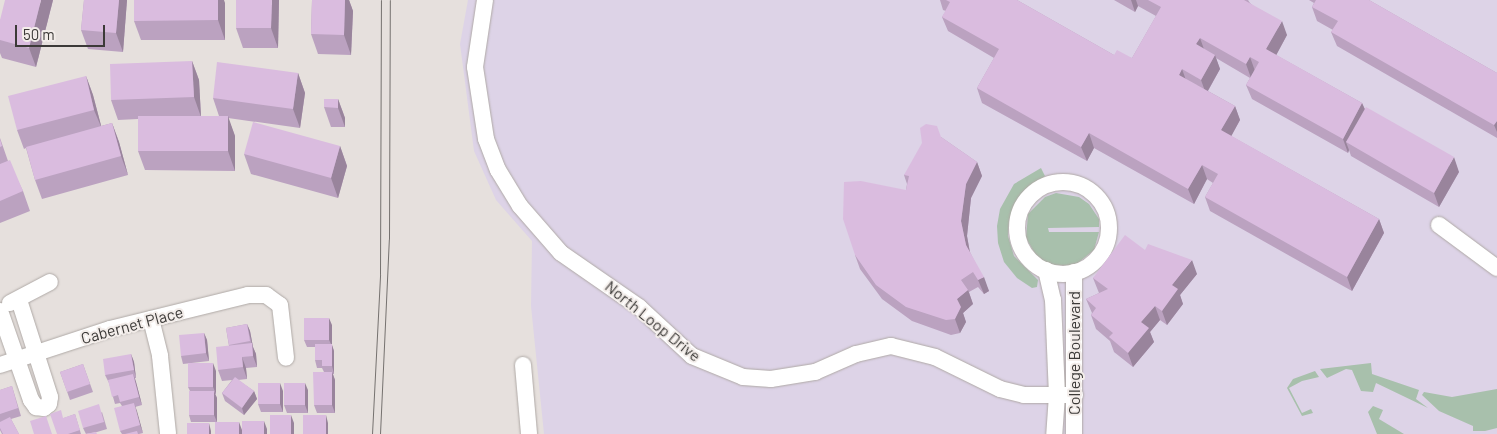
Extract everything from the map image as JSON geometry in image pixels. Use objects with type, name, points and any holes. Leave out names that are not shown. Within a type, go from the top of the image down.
[{"type":"street","name":"North Loop Drive","points":[[485,0],[475,67],[486,139],[498,170],[520,206],[554,246],[639,307],[692,356],[743,377],[771,379],[815,372],[856,354],[891,346],[935,357],[1000,388],[1024,395],[1075,395]]},
{"type":"street","points":[[1060,182],[1088,189],[1099,200],[1108,220],[1108,235],[1099,256],[1088,266],[1074,272],[1046,270],[1033,262],[1023,250],[1018,236],[1018,220],[1023,206],[1032,193],[1045,185],[1060,182]]},
{"type":"street","points":[[1439,225],[1497,268]]},
{"type":"street","name":"College Boulevard","points":[[1046,270],[1053,300],[1057,395],[1054,434]]},
{"type":"street","name":"College Boulevard","points":[[1074,272],[1074,434]]},
{"type":"street","points":[[0,307],[19,300],[50,282]]},
{"type":"street","name":"Cabernet Place","points":[[0,365],[36,352],[151,319],[248,295],[266,295],[280,305],[286,358]]},
{"type":"street","points":[[0,311],[30,400],[36,407],[44,408],[50,404],[50,397],[19,300]]},
{"type":"street","points":[[151,319],[161,364],[168,434]]},
{"type":"street","points":[[523,365],[529,434]]},
{"type":"shaded area","points":[[468,0],[1497,0],[1497,434],[544,434],[531,306],[532,241],[496,200],[474,151],[460,44]]},
{"type":"green space","points":[[1041,168],[1045,176],[1019,198],[1009,221],[1008,236],[1014,256],[1038,280],[1037,287],[1032,288],[1017,278],[1004,262],[998,243],[997,226],[1000,209],[1014,184]]},
{"type":"green space","points":[[1056,193],[1079,197],[1089,204],[1099,219],[1099,227],[1048,228],[1049,232],[1099,232],[1094,250],[1074,266],[1049,265],[1038,259],[1026,238],[1028,214],[1045,197]]},
{"type":"green space","points":[[1371,363],[1372,374],[1419,390],[1416,399],[1428,408],[1376,383],[1373,392],[1361,391],[1352,370],[1346,369],[1327,378],[1320,369]]},
{"type":"green space","points":[[1315,371],[1319,377],[1302,381],[1289,388],[1302,413],[1311,409],[1313,413],[1302,416],[1287,388],[1293,379]]},
{"type":"green space","points":[[1497,389],[1497,428],[1485,431],[1473,431],[1473,426],[1439,411],[1422,395],[1424,392],[1452,397]]},
{"type":"green space","points":[[1373,406],[1383,410],[1379,419],[1404,434],[1377,434],[1368,412]]},
{"type":"building","points":[[5,0],[41,0],[29,48],[0,40],[0,20]]},
{"type":"building","points":[[84,0],[119,0],[116,33],[81,30]]},
{"type":"building","points":[[134,0],[218,0],[218,20],[134,21]]},
{"type":"building","points":[[236,0],[272,0],[271,28],[236,28]]},
{"type":"building","points":[[312,0],[345,0],[344,35],[311,34]]},
{"type":"building","points":[[946,0],[1017,0],[1114,55],[1117,50],[1132,58],[1161,7],[1148,0],[1244,0],[1282,21],[1266,49],[1362,103],[1343,139],[1246,85],[1259,62],[1250,57],[1246,64],[1200,38],[1196,44],[1215,55],[1201,80],[1182,69],[1179,75],[1235,106],[1221,130],[1379,219],[1347,277],[1205,197],[1218,174],[1202,165],[1188,189],[1089,133],[1081,147],[977,88],[999,49],[942,17],[950,2]]},
{"type":"building","points":[[1316,0],[1369,0],[1497,73],[1497,121],[1494,125],[1331,32],[1338,21],[1312,7]]},
{"type":"building","points":[[192,61],[194,97],[111,100],[110,64]]},
{"type":"building","points":[[217,62],[298,73],[293,109],[213,98]]},
{"type":"building","points":[[86,76],[94,110],[17,130],[8,96]]},
{"type":"building","points":[[324,99],[338,99],[338,108],[324,107]]},
{"type":"building","points":[[1366,107],[1454,157],[1434,193],[1346,142]]},
{"type":"building","points":[[138,116],[228,116],[228,151],[138,151]]},
{"type":"building","points":[[253,122],[340,146],[331,178],[244,154]]},
{"type":"building","points":[[112,123],[121,156],[35,180],[26,147]]},
{"type":"building","points":[[926,124],[937,126],[941,137],[977,162],[966,184],[961,221],[966,245],[984,277],[978,280],[973,272],[961,280],[968,290],[957,299],[961,307],[955,319],[946,320],[906,307],[876,285],[855,255],[843,219],[844,182],[861,181],[906,190],[909,176],[904,175],[922,143],[920,128]]},
{"type":"building","points":[[10,160],[23,191],[0,201],[0,164]]},
{"type":"building","points":[[1125,235],[1145,250],[1148,244],[1192,260],[1172,285],[1178,289],[1162,311],[1155,306],[1141,322],[1149,328],[1128,353],[1109,337],[1113,333],[1091,315],[1096,308],[1086,299],[1108,289],[1093,278]]},
{"type":"building","points":[[304,318],[329,318],[329,340],[304,340]]},
{"type":"building","points":[[247,324],[250,341],[229,345],[226,328]]},
{"type":"building","points":[[204,333],[206,353],[181,356],[179,335]]},
{"type":"building","points":[[252,343],[253,356],[242,357],[243,367],[218,370],[216,347]]},
{"type":"building","points":[[315,344],[332,344],[332,366],[322,366],[322,360],[315,360]]},
{"type":"building","points":[[131,354],[134,370],[105,375],[103,359]]},
{"type":"building","points":[[188,363],[213,363],[213,387],[188,387]]},
{"type":"building","points":[[83,364],[90,384],[67,392],[60,372]]},
{"type":"building","points":[[313,372],[332,372],[332,405],[314,405]]},
{"type":"building","points":[[133,374],[139,397],[120,402],[118,395],[112,397],[108,380]]},
{"type":"building","points":[[235,377],[254,391],[242,408],[222,393]]},
{"type":"building","points":[[258,383],[280,383],[280,404],[258,404]]},
{"type":"building","points":[[284,383],[305,383],[305,405],[284,405]]},
{"type":"building","points":[[12,386],[18,408],[0,414],[0,390]]},
{"type":"building","points":[[189,391],[214,391],[214,415],[189,415]]},
{"type":"building","points":[[134,403],[140,425],[120,431],[114,408]]},
{"type":"building","points":[[99,404],[104,422],[83,428],[78,411]]},
{"type":"building","points":[[61,410],[63,418],[75,414],[80,430],[68,434],[57,434],[50,414]]},
{"type":"building","points":[[270,415],[291,415],[291,434],[270,434]]},
{"type":"building","points":[[303,415],[326,415],[326,434],[303,434]]},
{"type":"building","points":[[46,416],[52,434],[34,434],[30,421]]},
{"type":"building","points":[[10,417],[19,434],[3,434],[0,422]]},
{"type":"building","points":[[242,421],[264,421],[264,434],[242,434]]},
{"type":"building","points":[[215,422],[239,422],[239,434],[215,434]]},
{"type":"building","points":[[187,423],[209,423],[209,434],[187,434]]},
{"type":"building","points":[[137,431],[138,434],[125,434]]},
{"type":"tram line","points":[[372,434],[380,274],[381,0]]},
{"type":"tram line","points":[[380,434],[389,239],[390,0]]}]
